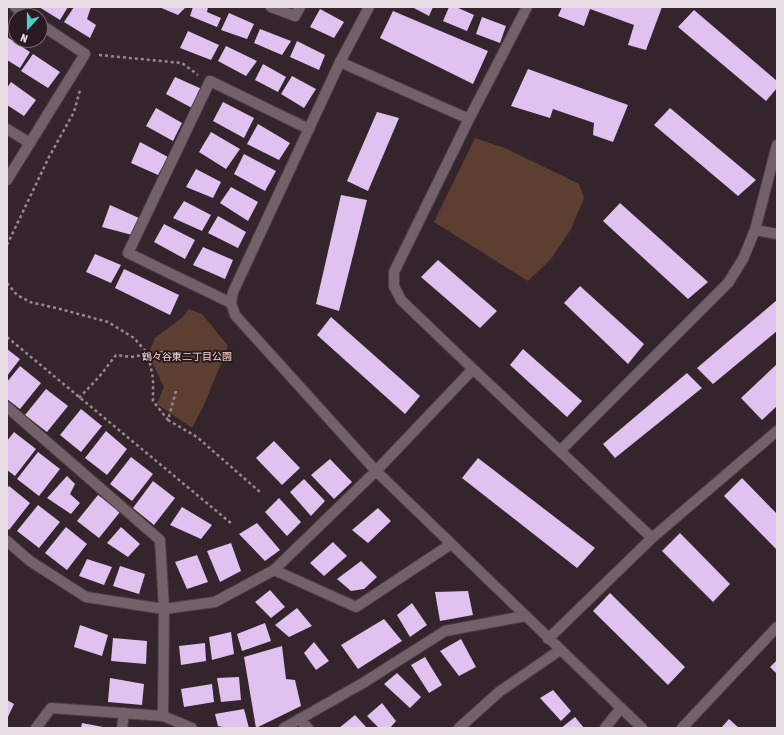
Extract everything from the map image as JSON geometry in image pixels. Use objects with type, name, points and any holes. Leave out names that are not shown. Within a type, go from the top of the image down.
[{"type":"street","points":[[271,7],[296,16],[300,7]]},
{"type":"street","points":[[369,7],[340,62],[232,292],[231,303],[235,314],[376,471],[548,639],[642,728]]},
{"type":"street","points":[[527,7],[469,119],[394,272],[394,286],[400,300],[652,538]]},
{"type":"street","points":[[7,180],[85,54],[48,29]]},
{"type":"street","points":[[340,62],[469,119]]},
{"type":"street","points":[[231,303],[128,253],[210,82],[309,129]]},
{"type":"street","points":[[7,129],[30,143]]},
{"type":"street","points":[[560,451],[728,283],[743,259],[755,230],[777,145]]},
{"type":"street","points":[[755,230],[777,234]]},
{"type":"street","points":[[7,541],[30,561],[86,597],[164,609],[215,602],[274,570],[376,471],[473,369]]},
{"type":"street","points":[[7,407],[160,540],[164,609],[163,716]]},
{"type":"street","points":[[548,639],[652,538],[777,431]]},
{"type":"street","points":[[274,570],[356,607],[451,544]]},
{"type":"street","points":[[284,728],[363,683],[445,631],[525,616]]},
{"type":"street","points":[[682,728],[777,627]]},
{"type":"street","points":[[459,728],[500,692],[560,650]]},
{"type":"street","points":[[36,728],[50,708],[163,716],[192,728]]},
{"type":"street","points":[[605,728],[620,708]]},
{"type":"street","points":[[122,728],[124,713]]},
{"type":"street","points":[[299,719],[308,728]]},
{"type":"path","points":[[92,54],[182,63],[209,83]]},
{"type":"path","points":[[7,245],[49,157],[74,112],[82,84]]},
{"type":"path","points":[[7,283],[17,295],[30,302],[108,322],[134,338],[148,354],[153,378],[153,401],[168,420],[197,437],[260,492]]},
{"type":"path","points":[[7,337],[232,524]]},
{"type":"path","points":[[79,398],[116,355],[131,357],[163,352]]},
{"type":"path","points":[[168,420],[176,390]]},
{"type":"green space","points":[[475,138],[505,148],[579,184],[584,198],[571,229],[551,259],[528,281],[434,222]]},
{"type":"green space","name":"鶴々谷東二丁目公園","points":[[189,309],[202,314],[228,346],[204,405],[192,428],[157,404],[164,387],[148,354],[155,338],[183,317]]},
{"type":"building","points":[[39,7],[68,7],[60,20],[48,13],[48,8]]},
{"type":"building","points":[[74,7],[91,7],[87,19],[96,25],[90,38],[64,22]]},
{"type":"building","points":[[159,7],[186,7],[178,15]]},
{"type":"building","points":[[193,7],[208,7],[207,12],[221,18],[217,27],[190,16]]},
{"type":"building","points":[[412,7],[433,7],[429,16]]},
{"type":"building","points":[[449,7],[456,7],[474,15],[467,31],[443,21]]},
{"type":"building","points":[[562,7],[662,7],[646,50],[628,45],[634,25],[590,9],[584,26],[558,16]]},
{"type":"building","points":[[320,9],[344,22],[334,38],[310,27]]},
{"type":"building","points":[[694,10],[777,81],[777,88],[766,101],[678,27]]},
{"type":"building","points":[[393,11],[488,51],[473,84],[380,38]]},
{"type":"building","points":[[229,13],[254,24],[247,39],[221,30]]},
{"type":"building","points":[[482,17],[506,26],[500,43],[476,34]]},
{"type":"building","points":[[260,29],[291,41],[282,55],[254,43]]},
{"type":"building","points":[[188,31],[219,45],[211,60],[180,48]]},
{"type":"building","points":[[7,37],[8,48],[24,48],[30,52],[20,68],[7,60]]},
{"type":"building","points":[[297,41],[325,55],[319,70],[290,57]]},
{"type":"building","points":[[226,46],[257,61],[246,76],[218,61]]},
{"type":"building","points":[[33,54],[60,72],[48,88],[21,71]]},
{"type":"building","points":[[263,64],[286,77],[278,92],[255,80]]},
{"type":"building","points":[[528,69],[628,105],[613,142],[593,135],[594,123],[553,109],[550,118],[511,106]]},
{"type":"building","points":[[292,76],[316,89],[304,108],[281,94]]},
{"type":"building","points":[[175,77],[202,89],[192,108],[166,94]]},
{"type":"building","points":[[11,82],[36,100],[24,116],[7,105],[7,88]]},
{"type":"building","points":[[223,102],[254,118],[244,138],[213,121]]},
{"type":"building","points":[[156,108],[182,123],[173,141],[146,126]]},
{"type":"building","points":[[670,108],[756,180],[738,196],[654,125]]},
{"type":"building","points":[[377,112],[399,118],[368,191],[347,181]]},
{"type":"building","points":[[258,124],[290,143],[279,160],[247,144]]},
{"type":"building","points":[[211,132],[240,149],[226,169],[199,152]]},
{"type":"building","points":[[140,142],[168,157],[158,175],[131,163]]},
{"type":"building","points":[[244,154],[276,171],[265,191],[234,174]]},
{"type":"building","points":[[196,169],[221,182],[213,198],[186,187]]},
{"type":"building","points":[[231,187],[258,202],[248,221],[220,203]]},
{"type":"building","points":[[341,195],[367,200],[339,311],[316,304]]},
{"type":"building","points":[[184,201],[211,215],[202,231],[173,218]]},
{"type":"building","points":[[620,203],[708,282],[688,299],[603,221]]},
{"type":"building","points":[[110,205],[139,218],[132,235],[102,227]]},
{"type":"building","points":[[218,216],[246,232],[238,248],[208,233]]},
{"type":"building","points":[[164,224],[195,240],[185,259],[154,242]]},
{"type":"building","points":[[203,247],[233,260],[225,279],[193,265]]},
{"type":"building","points":[[95,254],[121,265],[111,283],[86,272]]},
{"type":"building","points":[[438,260],[497,311],[480,328],[421,277]]},
{"type":"building","points":[[124,269],[179,295],[170,315],[115,288]]},
{"type":"building","points":[[580,286],[644,344],[628,364],[564,303]]},
{"type":"building","points":[[777,300],[777,331],[713,384],[697,368]]},
{"type":"building","points":[[331,317],[420,396],[405,414],[317,335]]},
{"type":"building","points":[[7,349],[20,359],[7,376]]},
{"type":"building","points":[[523,349],[582,401],[567,417],[510,365]]},
{"type":"building","points":[[777,364],[777,406],[762,420],[741,398]]},
{"type":"building","points":[[20,366],[41,383],[20,409],[7,399],[7,382]]},
{"type":"building","points":[[687,373],[702,388],[615,458],[603,444]]},
{"type":"building","points":[[46,389],[68,406],[47,432],[25,415]]},
{"type":"building","points":[[81,409],[102,426],[81,452],[60,435]]},
{"type":"building","points":[[106,431],[127,449],[107,475],[85,458]]},
{"type":"building","points":[[14,432],[36,449],[15,476],[7,470],[7,441]]},
{"type":"building","points":[[274,441],[300,468],[282,485],[256,458]]},
{"type":"building","points":[[38,452],[60,469],[39,496],[17,479]]},
{"type":"building","points":[[131,457],[153,474],[132,501],[110,484]]},
{"type":"building","points":[[478,458],[595,548],[577,568],[462,478]]},
{"type":"building","points":[[330,459],[352,482],[334,499],[311,475]]},
{"type":"building","points":[[67,476],[75,484],[70,494],[80,503],[71,514],[47,498]]},
{"type":"building","points":[[742,478],[777,514],[777,550],[724,496]]},
{"type":"building","points":[[304,479],[325,501],[311,516],[290,492]]},
{"type":"building","points":[[153,481],[175,498],[154,525],[133,508]]},
{"type":"building","points":[[9,486],[30,503],[9,530],[7,528],[7,488]]},
{"type":"building","points":[[98,495],[120,512],[99,538],[77,521]]},
{"type":"building","points":[[279,498],[301,522],[287,536],[265,512]]},
{"type":"building","points":[[38,505],[60,522],[39,548],[17,531]]},
{"type":"building","points":[[182,507],[212,525],[201,539],[170,525]]},
{"type":"building","points":[[378,508],[391,521],[368,543],[352,530]]},
{"type":"building","points":[[257,523],[280,550],[265,561],[239,534]]},
{"type":"building","points":[[66,527],[87,544],[67,570],[45,553]]},
{"type":"building","points":[[121,527],[140,544],[128,557],[107,543]]},
{"type":"building","points":[[680,533],[730,584],[713,602],[662,551]]},
{"type":"building","points":[[333,542],[347,556],[324,576],[310,563]]},
{"type":"building","points":[[231,543],[241,571],[220,582],[207,551]]},
{"type":"building","points":[[197,555],[208,582],[187,589],[175,562]]},
{"type":"building","points":[[87,559],[112,567],[104,585],[79,576]]},
{"type":"building","points":[[361,561],[377,577],[364,589],[351,591],[337,579]]},
{"type":"building","points":[[120,566],[145,574],[139,594],[113,586]]},
{"type":"building","points":[[270,590],[285,607],[271,618],[255,602]]},
{"type":"building","points":[[468,591],[473,615],[440,621],[435,592]]},
{"type":"building","points":[[610,593],[685,667],[668,685],[593,611]]},
{"type":"building","points":[[412,603],[427,625],[410,637],[397,615]]},
{"type":"building","points":[[297,608],[312,626],[289,637],[275,625]]},
{"type":"building","points":[[384,619],[402,641],[358,669],[341,645]]},
{"type":"building","points":[[265,623],[271,641],[242,651],[237,634]]},
{"type":"building","points":[[80,625],[108,635],[102,656],[74,647]]},
{"type":"building","points":[[231,632],[234,654],[212,660],[209,637]]},
{"type":"building","points":[[113,638],[147,641],[146,664],[111,661]]},
{"type":"building","points":[[461,639],[476,667],[459,676],[440,651]]},
{"type":"building","points":[[314,642],[329,661],[316,670],[304,653]]},
{"type":"building","points":[[205,643],[206,661],[181,665],[179,646]]},
{"type":"building","points":[[282,646],[286,679],[295,680],[301,706],[256,728],[244,657]]},
{"type":"building","points":[[425,657],[442,685],[429,693],[411,665]]},
{"type":"building","points":[[777,660],[777,674],[770,667]]},
{"type":"building","points":[[397,673],[421,697],[410,708],[384,684]]},
{"type":"building","points":[[239,677],[241,700],[221,702],[217,678]]},
{"type":"building","points":[[110,678],[144,684],[142,705],[108,702]]},
{"type":"building","points":[[212,684],[214,702],[184,707],[181,689]]},
{"type":"building","points":[[553,690],[571,711],[561,721],[540,698]]},
{"type":"building","points":[[7,700],[14,704],[7,719]]},
{"type":"building","points":[[382,703],[396,721],[390,728],[379,728],[367,716]]},
{"type":"building","points":[[244,709],[249,728],[228,728],[218,726],[215,714]]},
{"type":"building","points":[[355,715],[367,728],[339,728]]},
{"type":"building","points":[[575,717],[584,728],[561,728]]},
{"type":"building","points":[[729,719],[739,728],[721,728]]},
{"type":"building","points":[[82,723],[103,727],[103,728],[81,728]]}]
